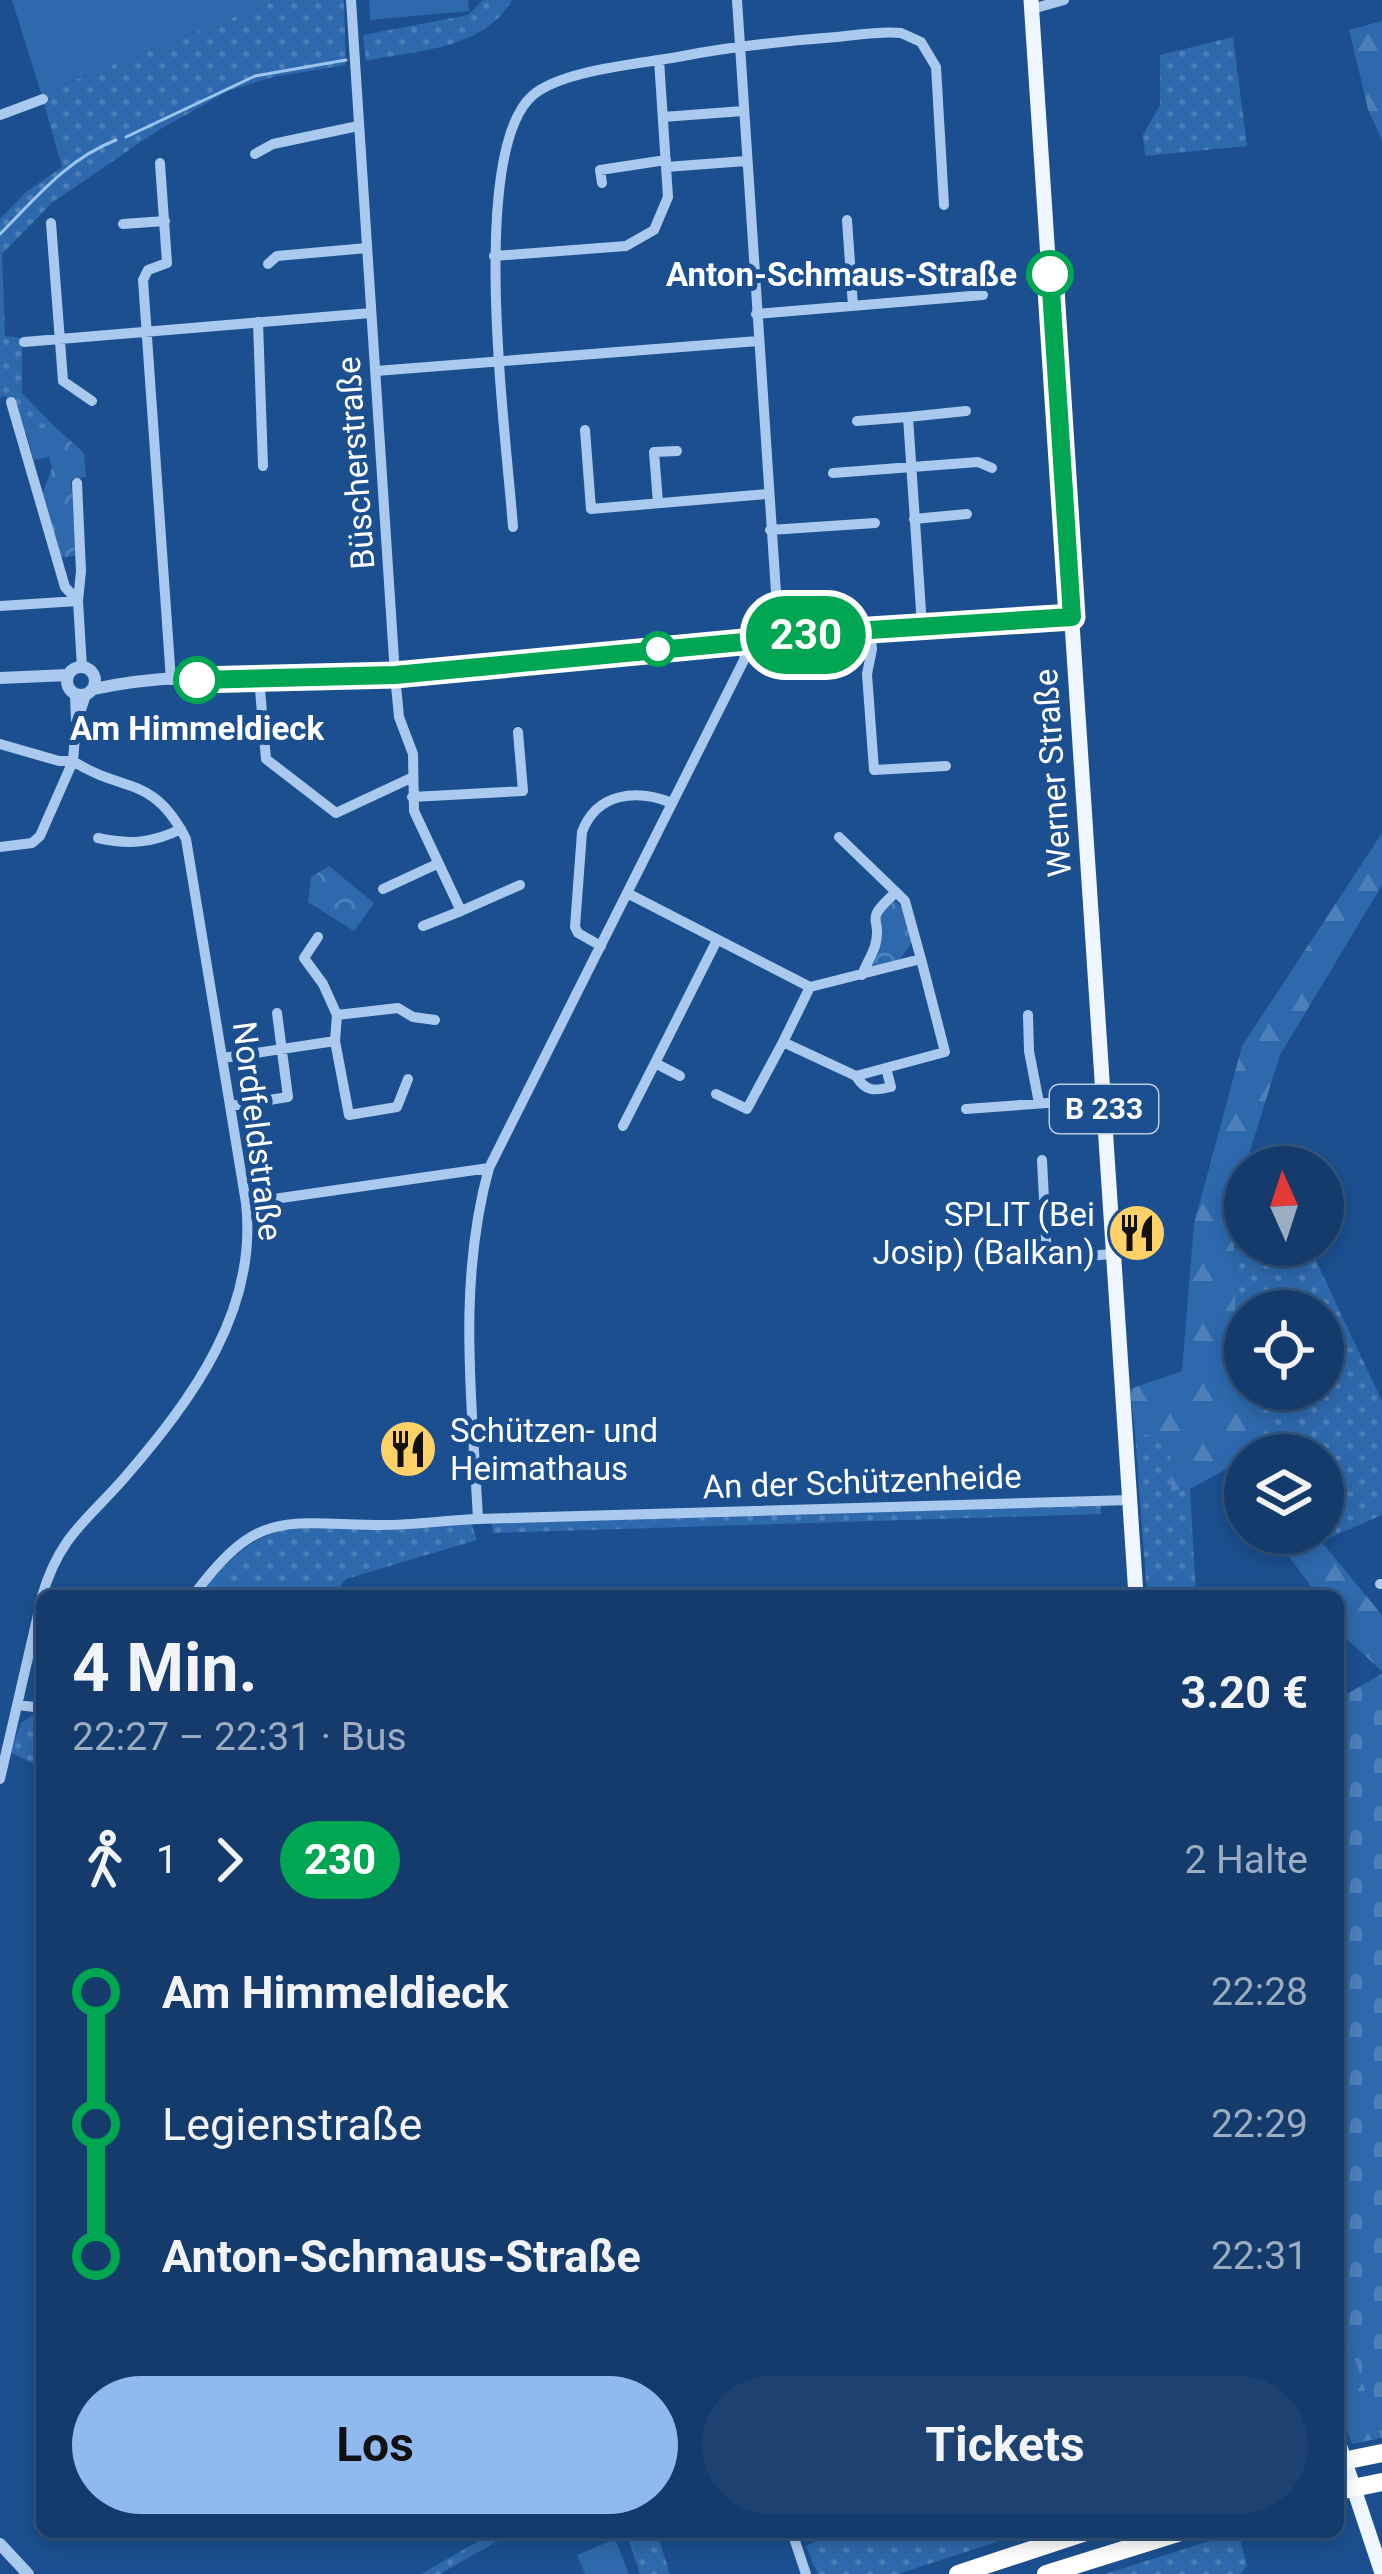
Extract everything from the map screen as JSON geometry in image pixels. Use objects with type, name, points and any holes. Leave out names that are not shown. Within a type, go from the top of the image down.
[{"type":"highway","points":[[1348,2460],[1382,2453]]},
{"type":"highway","points":[[1344,2489],[1374,2483]]},
{"type":"highway","points":[[958,2574],[1068,2538]]},
{"type":"highway","points":[[1046,2574],[1162,2538]]},
{"type":"main road","name":"Werner Straße","points":[[1032,4],[1136,1590]]},
{"type":"main road","points":[[1344,2459],[1382,2573]]},
{"type":"street","name":"Büscherstraße","points":[[351,0],[395,675],[399,717],[413,754],[412,797]]},
{"type":"street","points":[[737,0],[778,638]]},
{"type":"street","points":[[1032,4],[1064,0]]},
{"type":"street","points":[[513,527],[494,256],[507,156],[515,123],[529,99],[553,83],[659,60],[740,45],[889,32],[921,42],[936,67],[944,205]]},
{"type":"street","points":[[494,256],[615,248],[642,240],[660,223],[667,206],[659,60]]},
{"type":"street","points":[[0,115],[43,99]]},
{"type":"street","points":[[663,117],[743,111]]},
{"type":"street","points":[[254,154],[273,144],[358,126]]},
{"type":"street","points":[[602,183],[600,170],[746,161]]},
{"type":"street","points":[[160,163],[167,263],[148,269],[143,276],[171,680]]},
{"type":"street","points":[[847,220],[854,306]]},
{"type":"street","points":[[123,224],[164,221]]},
{"type":"street","points":[[51,224],[63,381],[92,400]]},
{"type":"street","points":[[268,264],[277,256],[367,248]]},
{"type":"street","points":[[756,314],[983,296]]},
{"type":"street","points":[[24,342],[371,313]]},
{"type":"street","points":[[258,322],[263,466]]},
{"type":"street","points":[[376,371],[758,341]]},
{"type":"street","points":[[10,401],[65,587],[78,601]]},
{"type":"street","points":[[857,421],[966,411]]},
{"type":"street","points":[[908,417],[922,626]]},
{"type":"street","points":[[584,430],[591,509],[767,494]]},
{"type":"street","points":[[638,454],[677,451]]},
{"type":"street","points":[[654,452],[658,503]]},
{"type":"street","points":[[833,473],[978,462],[992,468]]},
{"type":"street","points":[[0,847],[32,842],[40,836],[73,761],[81,683],[77,483]]},
{"type":"street","points":[[914,519],[967,514]]},
{"type":"street","points":[[770,530],[875,524]]},
{"type":"street","points":[[61,572],[81,571]]},
{"type":"street","points":[[0,606],[78,601]]},
{"type":"street","points":[[0,678],[81,683],[395,675],[870,630],[1072,617]]},
{"type":"street","points":[[870,630],[867,674],[874,770],[946,766]]},
{"type":"street","points":[[478,1519],[469,1346],[471,1258],[489,1168],[746,656],[747,641]]},
{"type":"street","points":[[260,678],[266,759],[336,813],[412,778]]},
{"type":"street","points":[[264,734],[310,731]]},
{"type":"street","points":[[461,910],[437,864],[412,797],[523,791],[518,732]]},
{"type":"street","points":[[0,744],[73,761],[146,791],[181,829],[158,840],[122,843],[98,838]]},
{"type":"street","points":[[601,946],[575,928],[586,820],[598,806],[619,796],[648,795],[672,803]]},
{"type":"street","name":"Nordfeldstraße","points":[[45,1590],[67,1538],[155,1440],[221,1342],[245,1276],[249,1248],[246,1203],[190,851],[181,829]]},
{"type":"street","points":[[839,837],[905,901],[945,1052],[856,1076]]},
{"type":"street","points":[[383,889],[437,864]]},
{"type":"street","points":[[423,926],[520,885]]},
{"type":"street","points":[[862,975],[877,940],[875,911],[896,892]]},
{"type":"street","points":[[627,893],[810,987],[921,959]]},
{"type":"street","points":[[319,937],[304,958],[337,1015],[335,1041],[349,1115],[397,1107],[408,1079]]},
{"type":"street","points":[[623,1126],[717,940]]},
{"type":"street","points":[[716,1094],[746,1109],[810,987]]},
{"type":"street","points":[[337,1015],[398,1008],[413,1017],[434,1020]]},
{"type":"street","points":[[231,1106],[289,1097],[277,1013]]},
{"type":"street","points":[[1028,1015],[1039,1103]]},
{"type":"street","points":[[223,1058],[335,1041]]},
{"type":"street","points":[[783,1042],[856,1076],[862,1087],[873,1091],[891,1087],[886,1068]]},
{"type":"street","points":[[655,1064],[680,1076]]},
{"type":"street","points":[[966,1109],[1103,1099]]},
{"type":"street","points":[[1042,1160],[1047,1259],[1114,1254]]},
{"type":"street","points":[[246,1203],[489,1168]]},
{"type":"street","name":"An der Schützenheide","points":[[198,1590],[215,1565],[250,1536],[292,1522],[387,1525],[1130,1500]]},
{"type":"street","name":"Nordfeldstraße","points":[[0,1780],[36,1624]]},
{"type":"street","points":[[19,1705],[36,1707]]},
{"type":"street","points":[[794,2538],[806,2574]]},
{"type":"street","points":[[0,2544],[28,2574]]},
{"type":"green space","points":[[12,0],[277,0],[41,93]]},
{"type":"green space","points":[[277,0],[344,0],[346,65],[273,77],[230,90],[157,131],[53,202],[2,254],[5,336],[22,338],[22,393],[54,426],[16,435],[6,396],[0,397],[0,219],[26,192],[62,167],[41,93]]},
{"type":"green space","points":[[369,0],[468,0],[469,11],[370,20]]},
{"type":"green space","points":[[483,0],[512,0],[500,17],[467,38],[366,61],[363,35],[468,15]]},
{"type":"green space","points":[[1382,21],[1382,141],[1368,109],[1349,30]]},
{"type":"green space","points":[[1233,37],[1247,146],[1145,156],[1143,135],[1160,105],[1160,55]]},
{"type":"green space","points":[[54,426],[84,453],[86,477],[71,479],[76,556],[61,557],[42,495],[52,468],[49,457],[34,460],[26,432]]},
{"type":"green space","points":[[1382,833],[1382,885],[1280,1055],[1252,1146],[1224,1146],[1224,1266],[1234,1266],[1235,1290],[1224,1290],[1224,1410],[1256,1410],[1262,1434],[1224,1434],[1224,1470],[1190,1489],[1171,1491],[1170,1438],[1135,1433],[1130,1389],[1182,1371],[1194,1224],[1242,1046]]},
{"type":"green space","points":[[329,866],[374,903],[354,931],[308,902],[311,877]]},
{"type":"green space","points":[[893,899],[905,910],[912,942],[898,962],[871,969],[875,921]]},
{"type":"green space","points":[[1234,1266],[1319,1266],[1330,1290],[1235,1290]]},
{"type":"green space","points":[[1344,1320],[1382,1401],[1382,1515],[1344,1532],[1344,1434],[1262,1434],[1256,1410],[1344,1410]]},
{"type":"green space","points":[[1135,1433],[1171,1437],[1171,1491],[1190,1489],[1196,1590],[1147,1590]]},
{"type":"green space","points":[[1101,1506],[1101,1514],[493,1533],[492,1523]]},
{"type":"green space","points":[[471,1522],[477,1540],[346,1579],[337,1590],[204,1590],[242,1551],[297,1525]]},
{"type":"green space","points":[[1287,1554],[1331,1554],[1382,1615],[1382,1671],[1344,1636],[1344,1590],[1314,1590]]},
{"type":"green space","points":[[1382,1674],[1382,2438],[1344,2326],[1344,1696]]},
{"type":"green space","points":[[36,1713],[36,1765],[10,1752],[21,1723]]},
{"type":"green space","points":[[1344,2326],[1381,2438],[1352,2444],[1344,2423]]},
{"type":"green space","points":[[484,2538],[503,2538],[440,2574],[421,2574]]},
{"type":"green space","points":[[628,2538],[658,2538],[670,2574],[640,2574]]},
{"type":"green space","points":[[823,2538],[1009,2538],[898,2574],[818,2574],[806,2546]]},
{"type":"green space","points":[[1219,2538],[1240,2538],[1247,2566],[1240,2574],[1105,2574]]},
{"type":"green space","points":[[615,2539],[629,2574],[585,2574],[577,2555]]},
{"type":"waterway","points":[[126,137],[255,76],[346,60]]},
{"type":"waterway","points":[[0,234],[67,169],[116,140]]},
{"type":"bus line","name":"230","points":[[197,680],[395,675],[870,630],[1072,617],[1050,274]]},
{"type":"place","name":"Anton-Schmaus-Straße","points":[[1050,274]]},
{"type":"place","name":"Am Himmeldieck","points":[[197,680]]},
{"type":"place","name":"SPLIT (Bei Josip) (Balkan)","points":[[1137,1233]]},
{"type":"place","name":"Schützen- und Heimathaus","points":[[408,1449]]}]
